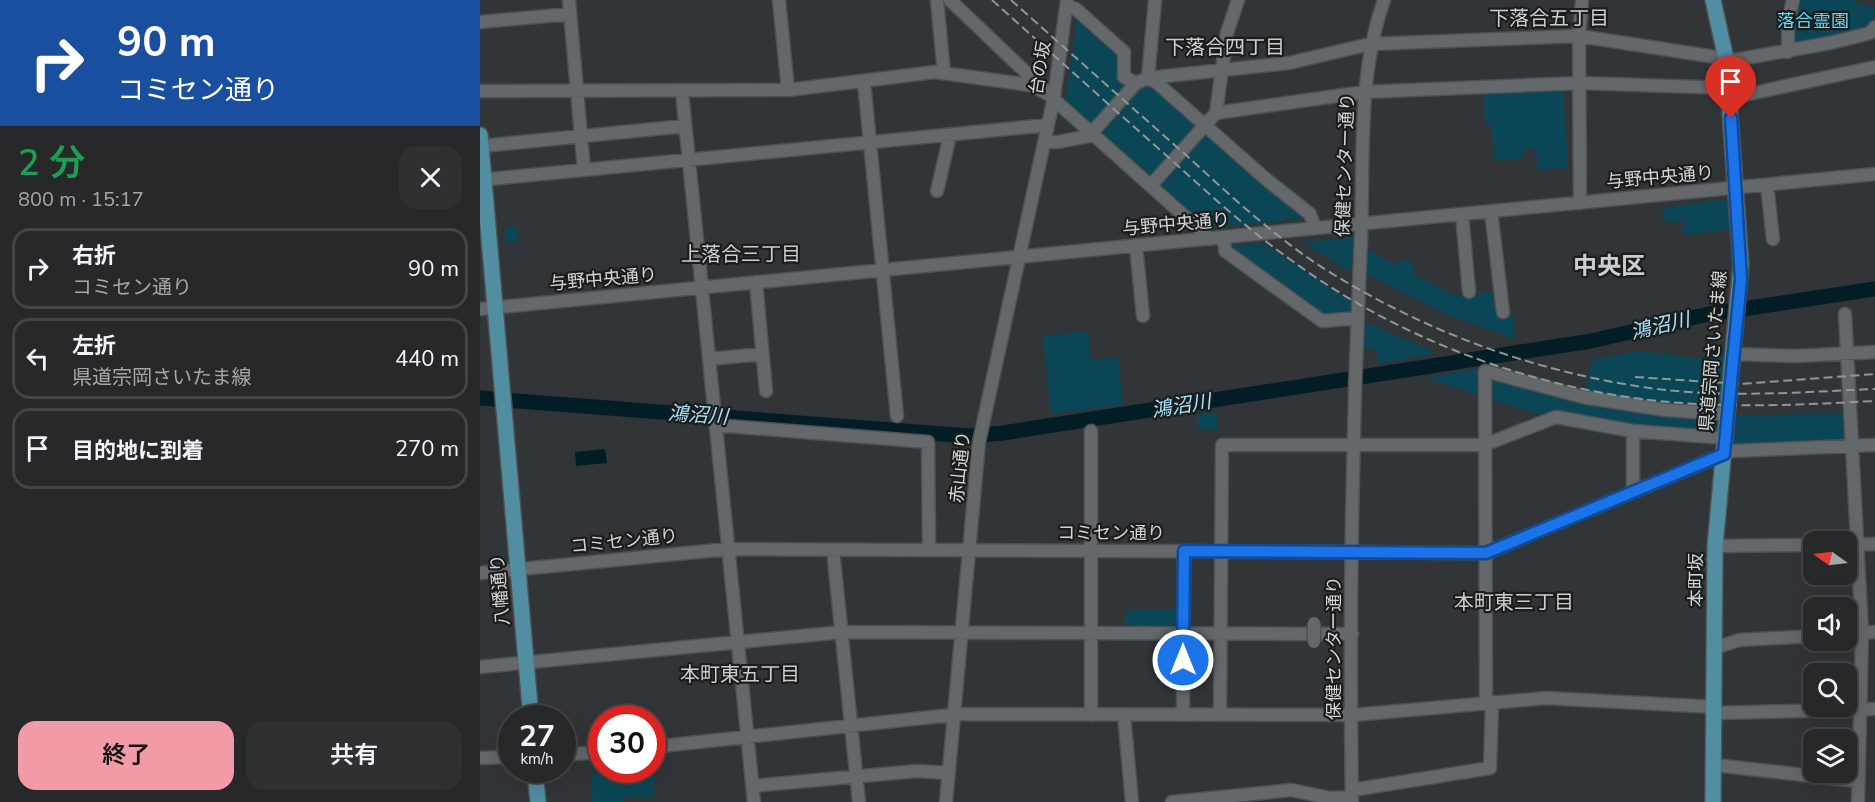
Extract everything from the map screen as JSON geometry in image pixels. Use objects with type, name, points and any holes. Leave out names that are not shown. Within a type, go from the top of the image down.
[{"type":"main road","name":"県道宗岡さいたま線","points":[[1713,0],[1726,59],[1741,265],[1738,324],[1724,454]]},
{"type":"main road","name":"八幡通り","points":[[481,140],[482,180],[496,307],[530,705]]},
{"type":"main road","name":"本町坂","points":[[1713,802],[1715,546],[1724,454]]},
{"type":"main road","points":[[536,783],[538,802]]},
{"type":"street","points":[[569,0],[584,170]]},
{"type":"street","points":[[779,0],[788,90]]},
{"type":"street","points":[[937,0],[944,73]]},
{"type":"street","points":[[950,0],[1092,134],[1210,239]]},
{"type":"street","points":[[1044,142],[1058,142],[1092,134],[1142,80],[1155,0]]},
{"type":"street","points":[[1151,185],[1216,113],[1227,33],[1238,0]]},
{"type":"street","name":"保健センター通り","points":[[1352,797],[1353,444],[1364,92],[1370,44],[1384,0]]},
{"type":"street","points":[[1580,202],[1579,36],[1582,0]]},
{"type":"street","points":[[1788,52],[1788,22],[1793,0]]},
{"type":"street","points":[[1067,3],[1124,52],[1124,77],[1156,82],[1310,214],[1315,228]]},
{"type":"street","name":"台の坂","points":[[1044,142],[1054,97],[1067,3]]},
{"type":"street","points":[[480,22],[570,14]]},
{"type":"street","points":[[1142,80],[1289,63],[1370,44],[1579,36],[1735,60],[1788,52],[1870,33],[1875,27]]},
{"type":"street","points":[[1216,113],[1364,92],[1580,83],[1729,93],[1875,67]]},
{"type":"street","points":[[480,91],[788,90],[864,82],[899,75],[944,73],[1030,85],[1054,97]]},
{"type":"street","points":[[864,82],[897,417]]},
{"type":"street","points":[[682,92],[754,802]]},
{"type":"street","points":[[482,180],[1048,125]]},
{"type":"street","points":[[481,140],[581,135],[685,126]]},
{"type":"street","points":[[937,191],[951,135]]},
{"type":"street","name":"赤山通り","points":[[946,802],[956,715],[979,442],[1044,142]]},
{"type":"street","name":"与野中央通り","points":[[480,309],[1875,174]]},
{"type":"street","points":[[1767,185],[1773,239]]},
{"type":"street","points":[[1491,211],[1503,312]]},
{"type":"street","points":[[1462,214],[1469,292]]},
{"type":"street","points":[[1224,238],[1225,251],[1322,321],[1357,318]]},
{"type":"street","points":[[1136,246],[1143,316]]},
{"type":"street","points":[[756,282],[766,391]]},
{"type":"street","points":[[1845,314],[1851,446],[1852,531]]},
{"type":"street","points":[[1734,354],[1796,356],[1875,352]]},
{"type":"street","points":[[709,359],[762,354]]},
{"type":"street","points":[[1172,802],[1291,789],[1330,798],[1352,797],[1490,768],[1484,445],[1485,370],[1583,397],[1665,410],[1728,414]]},
{"type":"street","points":[[1220,714],[1222,445],[1484,445],[1556,417],[1633,431],[1725,438]]},
{"type":"street","points":[[715,424],[928,442],[929,549]]},
{"type":"street","points":[[1091,431],[1091,715]]},
{"type":"street","points":[[1633,431],[1633,491]]},
{"type":"street","name":"コミセン通り","points":[[480,573],[728,549],[1486,553],[1724,454],[1746,449],[1875,445]]},
{"type":"street","points":[[1857,545],[1875,544]]},
{"type":"street","points":[[1715,546],[1803,545]]},
{"type":"street","points":[[834,550],[859,802]]},
{"type":"street","points":[[1182,714],[1184,551]]},
{"type":"street","points":[[1857,585],[1862,633],[1858,802]]},
{"type":"street","points":[[1314,622],[1314,642]]},
{"type":"street","points":[[1857,633],[1875,632]]},
{"type":"street","points":[[480,667],[843,633],[1352,634]]},
{"type":"street","points":[[1715,648],[1738,640],[1803,637]]},
{"type":"street","points":[[666,746],[956,715],[1353,715],[1546,699],[1715,710],[1875,709]]},
{"type":"street","points":[[1124,715],[1132,802]]},
{"type":"street","points":[[480,758],[498,757]]},
{"type":"street","points":[[1714,765],[1858,781]]},
{"type":"street","points":[[752,786],[917,771],[948,773]]},
{"type":"green space","name":"落合霊園","points":[[1796,0],[1857,0],[1856,4],[1875,7],[1873,22],[1867,29],[1842,38],[1791,45]]},
{"type":"green space","points":[[1078,14],[1118,51],[1121,80],[1150,83],[1195,122],[1203,133],[1209,135],[1305,218],[1205,229],[1065,103]]},
{"type":"green space","points":[[1563,87],[1568,168],[1538,169],[1536,149],[1523,150],[1523,158],[1495,161],[1491,125],[1485,124],[1484,91]]},
{"type":"green space","points":[[1726,199],[1731,203],[1733,229],[1684,235],[1681,228],[1685,227],[1684,222],[1664,221],[1662,208]]},
{"type":"green space","points":[[516,226],[518,241],[506,243],[504,228]]},
{"type":"green space","points":[[1352,235],[1354,241],[1350,272],[1303,242],[1340,239]]},
{"type":"green space","points":[[1264,243],[1351,302],[1351,316],[1323,318],[1227,247]]},
{"type":"green space","points":[[1365,248],[1397,265],[1398,261],[1411,260],[1414,275],[1456,296],[1493,292],[1494,305],[1500,305],[1502,318],[1513,316],[1515,339],[1446,314],[1364,273]]},
{"type":"green space","points":[[1369,323],[1434,352],[1434,354],[1378,363],[1377,350],[1362,347],[1362,327]]},
{"type":"green space","points":[[1088,331],[1091,360],[1118,357],[1123,405],[1051,414],[1043,336]]},
{"type":"green space","points":[[1639,351],[1710,359],[1729,351],[1719,435],[1549,417],[1488,399],[1488,377],[1583,400],[1593,359]]},
{"type":"green space","points":[[1480,368],[1483,397],[1428,378]]},
{"type":"green space","points":[[1217,412],[1217,429],[1197,429],[1197,415]]},
{"type":"green space","points":[[1847,413],[1846,441],[1731,444],[1732,416]]},
{"type":"green space","points":[[1125,609],[1178,609],[1181,629],[1125,630]]},
{"type":"green space","points":[[591,783],[654,783],[653,798],[624,798],[624,802],[592,802]]},
{"type":"shaded area","points":[[605,449],[607,463],[576,466],[575,452]]},
{"type":"waterway","name":"鴻沼川","points":[[480,398],[969,436],[1003,433],[1591,341],[1709,314],[1875,289]]},
{"type":"railway","points":[[992,0],[1212,197],[1259,236],[1330,287],[1414,333],[1503,368],[1595,392],[1642,399],[1729,405],[1875,401]]},
{"type":"railway","points":[[1011,0],[1277,235],[1336,276],[1412,317],[1451,334],[1531,362],[1573,373],[1657,389],[1738,394],[1875,389]]},
{"type":"railway","points":[[1635,377],[1741,384],[1875,374]]},
{"type":"district","name":"下落合五丁目","points":[[1549,18]]},
{"type":"district","name":"下落合四丁目","points":[[1225,47]]},
{"type":"district","name":"上落合三丁目","points":[[741,254]]},
{"type":"district","name":"中央区","points":[[1609,266]]},
{"type":"district","name":"本町東三丁目","points":[[1514,602]]},
{"type":"district","name":"本町東五丁目","points":[[740,674]]},
{"type":"route","points":[[1183,660],[1184,551],[1486,553],[1633,491],[1717,459],[1724,454],[1741,279],[1731,118]]}]
